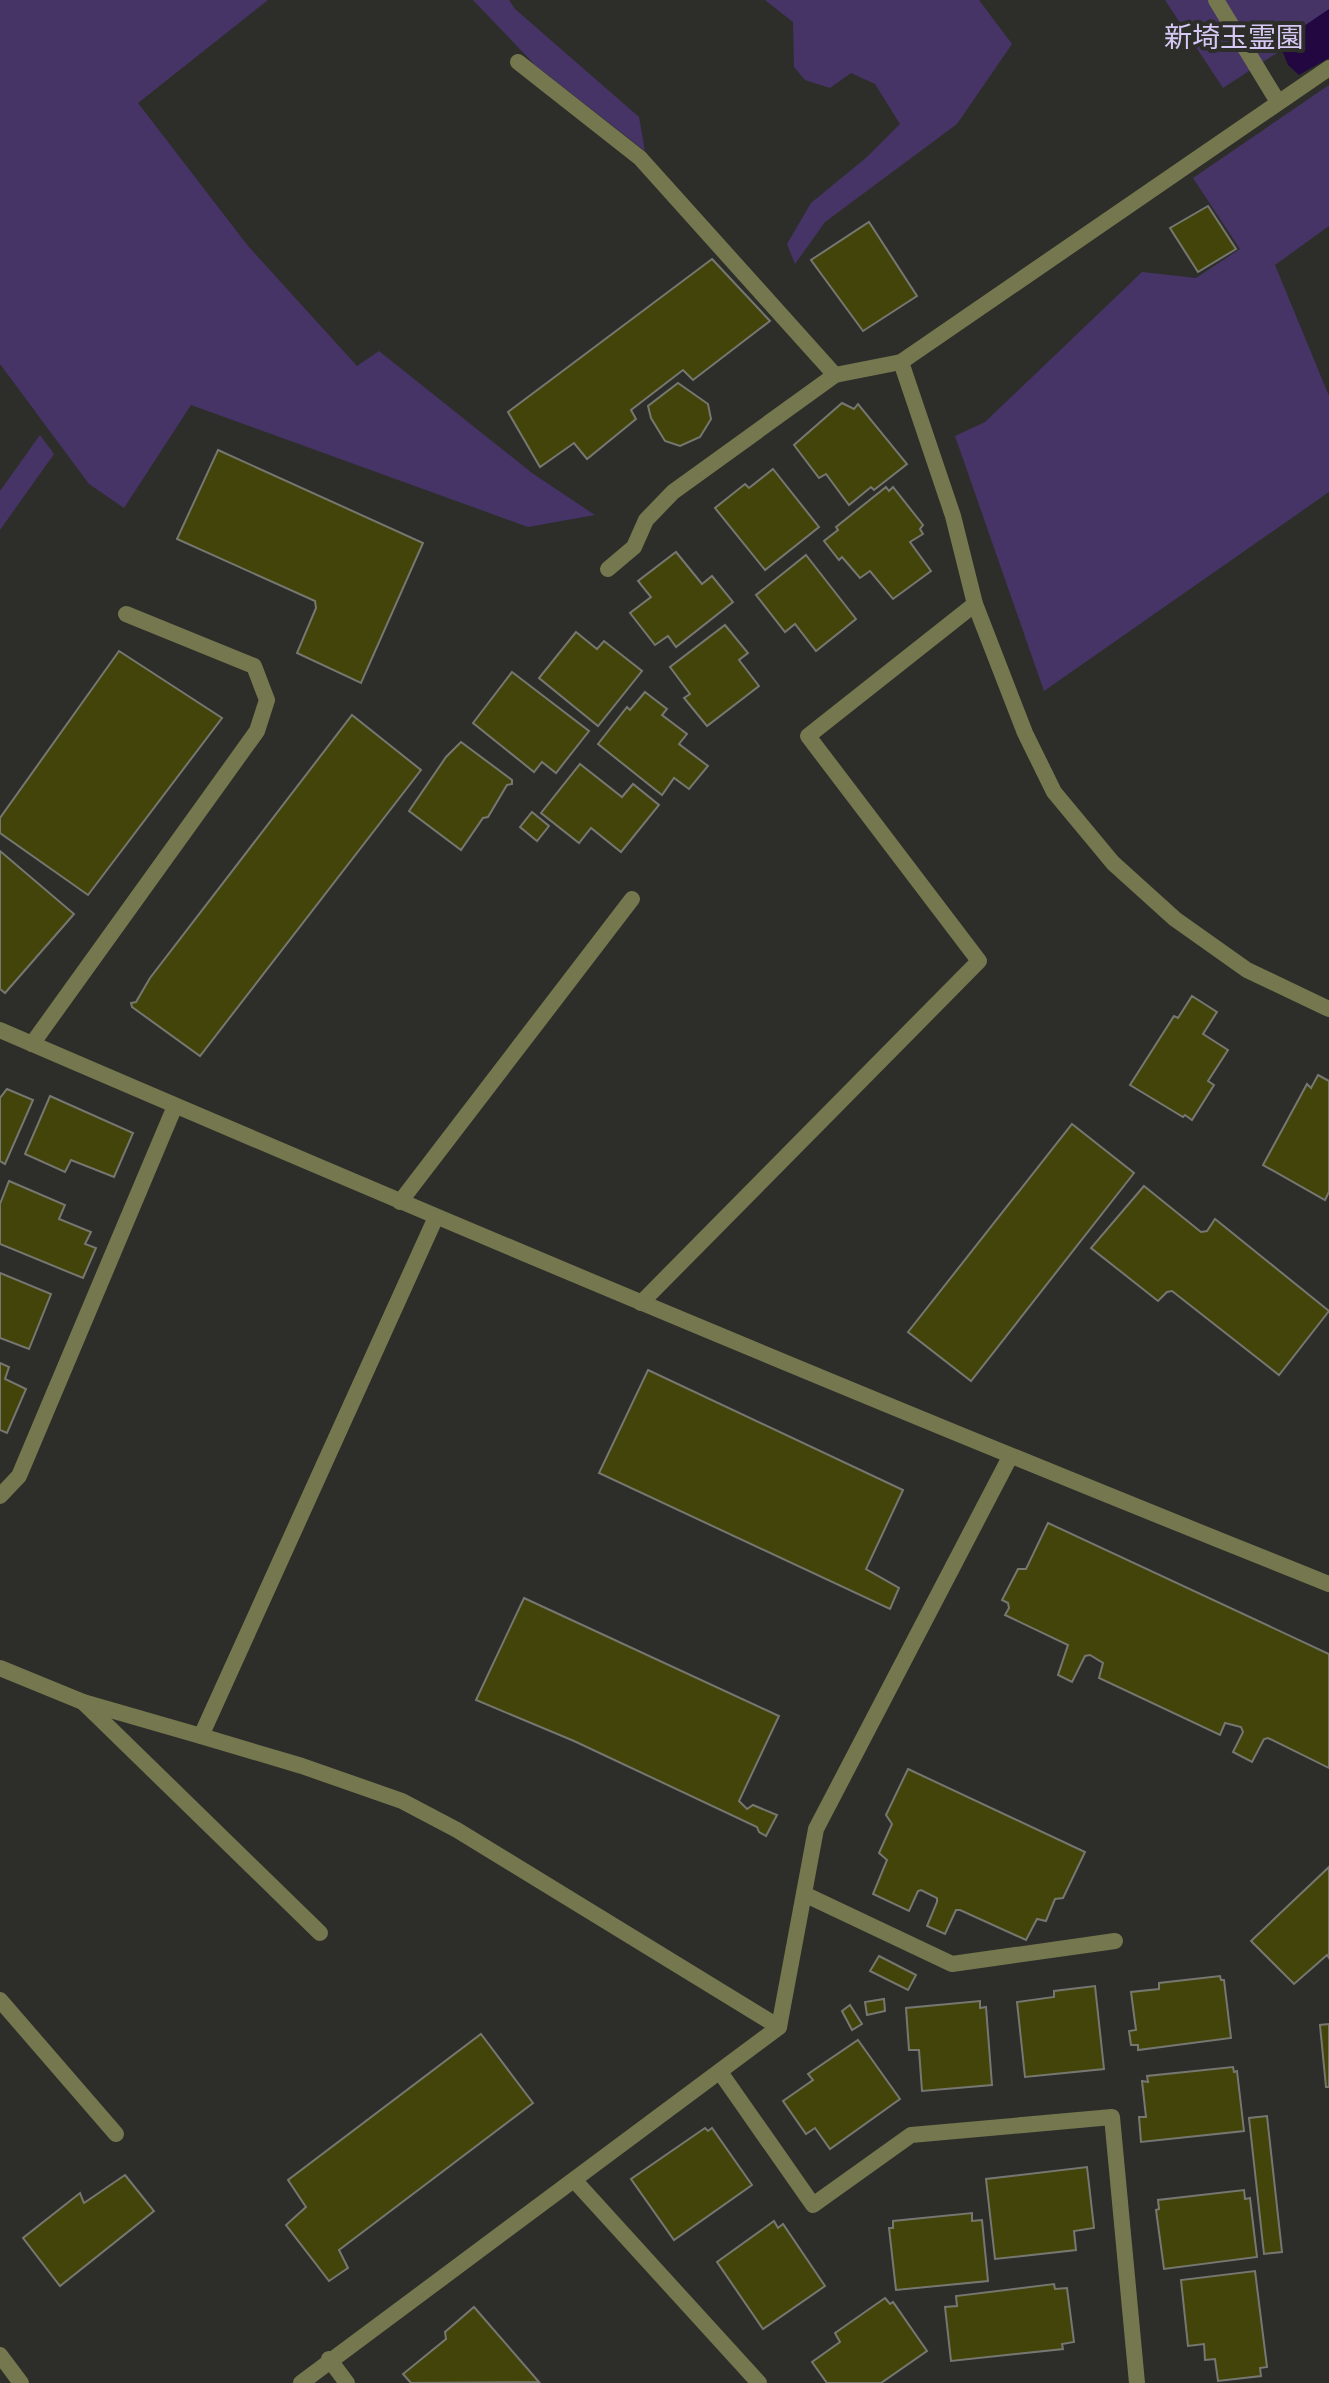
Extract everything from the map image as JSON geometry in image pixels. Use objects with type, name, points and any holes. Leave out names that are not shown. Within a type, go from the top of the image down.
[{"type":"street","points":[[1216,0],[1278,102]]},
{"type":"street","points":[[518,62],[640,158],[835,375]]},
{"type":"street","points":[[608,569],[634,547],[646,520],[673,492],[835,375],[901,362],[1329,68]]},
{"type":"street","points":[[901,362],[953,516],[975,604],[1025,733],[1054,792],[1113,863],[1175,919],[1247,970],[1329,1009]]},
{"type":"street","points":[[641,1303],[979,961],[808,736],[975,604]]},
{"type":"street","points":[[32,1044],[257,731],[267,700],[254,666],[126,614]]},
{"type":"street","points":[[400,1202],[632,899]]},
{"type":"street","points":[[0,1030],[400,1202],[1010,1457],[1329,1584]]},
{"type":"street","points":[[0,1495],[19,1476],[175,1106]]},
{"type":"street","points":[[201,1736],[436,1217]]},
{"type":"street","points":[[301,2383],[329,2359],[575,2181],[779,2027],[816,1829],[1010,1457]]},
{"type":"street","points":[[0,1668],[83,1702],[302,1766],[402,1801],[457,1830],[779,2027]]},
{"type":"street","points":[[83,1702],[320,1933]]},
{"type":"street","points":[[804,1894],[952,1964],[1115,1941]]},
{"type":"street","points":[[0,2000],[116,2134]]},
{"type":"street","points":[[720,2072],[813,2205],[911,2135],[1112,2117],[1137,2383]]},
{"type":"street","points":[[575,2181],[759,2383]]},
{"type":"street","points":[[0,2355],[21,2383]]},
{"type":"street","points":[[329,2359],[347,2383]]},
{"type":"green space","points":[[0,0],[268,0],[138,103],[248,246],[357,366],[379,351],[532,473],[595,515],[528,527],[191,405],[124,508],[89,484],[0,364]]},
{"type":"green space","points":[[473,0],[509,0],[515,9],[639,117],[645,151],[535,65]]},
{"type":"green space","points":[[765,0],[979,0],[1012,44],[957,124],[825,222],[795,264],[787,244],[811,203],[867,157],[900,124],[875,84],[851,73],[830,88],[805,80],[794,67],[793,22]]},
{"type":"green space","name":"新埼玉霊園","points":[[1165,0],[1329,0],[1329,19],[1223,88]]},
{"type":"green space","points":[[1329,85],[1329,226],[1275,265],[1329,396],[1329,492],[1044,691],[955,436],[985,422],[1142,272],[1196,278],[1240,249],[1193,178]]},
{"type":"green space","points":[[40,435],[54,454],[0,530],[0,491]]},
{"type":"shaded area","points":[[1329,9],[1329,58],[1299,75],[1288,65],[1279,43]]},
{"type":"building","points":[[1208,206],[1236,249],[1198,272],[1170,228]]},
{"type":"building","points":[[869,222],[917,296],[863,331],[811,260]]},
{"type":"building","points":[[712,259],[770,321],[693,380],[683,370],[631,410],[636,419],[587,459],[574,443],[540,467],[508,412]]},
{"type":"building","points":[[678,383],[708,404],[711,419],[700,437],[680,446],[665,441],[651,418],[648,406]]},
{"type":"building","points":[[842,403],[854,409],[858,404],[907,464],[849,505],[826,474],[819,478],[794,445]]},
{"type":"building","points":[[218,450],[423,543],[361,683],[297,653],[316,608],[315,601],[177,539]]},
{"type":"building","points":[[773,469],[819,527],[765,570],[715,508],[745,484],[749,488]]},
{"type":"building","points":[[886,487],[889,491],[893,487],[923,525],[920,529],[923,534],[910,542],[931,571],[893,599],[870,571],[860,578],[842,557],[839,560],[824,541],[838,530],[836,527]]},
{"type":"building","points":[[676,552],[702,584],[712,576],[733,602],[676,647],[668,636],[655,645],[630,613],[651,597],[638,581]]},
{"type":"building","points":[[806,555],[856,619],[816,651],[795,624],[785,632],[756,595]]},
{"type":"building","points":[[725,625],[748,653],[739,660],[759,686],[707,726],[684,698],[690,694],[670,667]]},
{"type":"building","points":[[576,632],[597,649],[604,641],[642,671],[598,726],[539,678]]},
{"type":"building","points":[[119,651],[222,718],[88,895],[0,833],[0,818]]},
{"type":"building","points":[[512,672],[589,731],[556,773],[542,762],[534,772],[473,723]]},
{"type":"building","points":[[645,692],[667,709],[662,715],[687,734],[679,744],[708,766],[689,789],[674,778],[662,795],[598,744],[627,707],[630,710]]},
{"type":"building","points":[[352,715],[421,770],[200,1056],[132,1007],[131,1003],[136,1002],[150,978]]},
{"type":"building","points":[[461,742],[512,780],[512,784],[507,785],[488,817],[483,818],[461,850],[409,811],[446,757]]},
{"type":"building","points":[[580,764],[622,797],[633,784],[659,805],[621,852],[591,828],[579,843],[541,813]]},
{"type":"building","points":[[532,812],[549,826],[537,841],[520,827]]},
{"type":"building","points":[[0,851],[74,914],[5,993],[0,989]]},
{"type":"building","points":[[1192,996],[1217,1012],[1203,1034],[1228,1050],[1208,1081],[1214,1085],[1192,1120],[1130,1085],[1174,1016],[1178,1018]]},
{"type":"building","points":[[1318,1075],[1329,1081],[1329,1192],[1325,1200],[1263,1165],[1307,1084],[1311,1088]]},
{"type":"building","points":[[7,1089],[33,1100],[5,1164],[0,1161],[0,1098]]},
{"type":"building","points":[[50,1096],[133,1133],[114,1177],[71,1160],[65,1172],[25,1154]]},
{"type":"building","points":[[1072,1124],[1134,1173],[971,1381],[908,1332]]},
{"type":"building","points":[[9,1181],[65,1205],[59,1219],[91,1232],[85,1244],[96,1248],[83,1278],[0,1244],[0,1204]]},
{"type":"building","points":[[1144,1186],[1201,1232],[1207,1231],[1215,1219],[1329,1311],[1279,1375],[1172,1291],[1158,1301],[1091,1248]]},
{"type":"building","points":[[0,1273],[51,1294],[29,1349],[0,1338]]},
{"type":"building","points":[[0,1363],[9,1367],[5,1379],[26,1389],[7,1433],[0,1430]]},
{"type":"building","points":[[648,1370],[903,1490],[866,1569],[899,1588],[890,1609],[599,1473]]},
{"type":"building","points":[[1048,1523],[1329,1654],[1329,1768],[1268,1738],[1264,1739],[1252,1762],[1233,1752],[1243,1732],[1241,1727],[1225,1723],[1220,1735],[1099,1678],[1103,1663],[1090,1655],[1085,1656],[1072,1682],[1058,1675],[1068,1645],[1005,1615],[1008,1603],[1002,1600],[1018,1569],[1026,1569]]},
{"type":"building","points":[[524,1598],[779,1716],[739,1801],[747,1809],[753,1805],[777,1815],[766,1836],[757,1827],[574,1741],[476,1700]]},
{"type":"building","points":[[908,1769],[1085,1852],[1063,1898],[1055,1899],[1046,1921],[1037,1919],[1026,1940],[960,1910],[956,1910],[945,1934],[927,1926],[937,1898],[921,1890],[909,1911],[873,1894],[887,1860],[879,1853],[892,1824],[886,1815]]},
{"type":"building","points":[[1329,1867],[1329,1958],[1327,1955],[1294,1984],[1251,1941]]},
{"type":"building","points":[[879,1956],[916,1975],[908,1990],[870,1971]]},
{"type":"building","points":[[1220,1976],[1224,1980],[1231,2038],[1138,2050],[1138,2045],[1131,2045],[1129,2031],[1136,2030],[1131,1992],[1159,1989],[1159,1983]]},
{"type":"building","points":[[1095,1986],[1104,2069],[1025,2077],[1017,2002],[1054,1997],[1054,1991]]},
{"type":"building","points":[[884,1999],[885,2011],[867,2015],[865,2002]]},
{"type":"building","points":[[980,2001],[980,2008],[986,2007],[992,2085],[922,2091],[919,2050],[909,2050],[906,2008]]},
{"type":"building","points":[[850,2005],[862,2024],[852,2030],[842,2011]]},
{"type":"building","points":[[1329,2024],[1329,2087],[1326,2087],[1320,2025]]},
{"type":"building","points":[[481,2034],[533,2103],[339,2250],[348,2268],[329,2281],[286,2225],[306,2207],[288,2180]]},
{"type":"building","points":[[858,2040],[900,2099],[830,2149],[815,2128],[806,2134],[783,2101],[813,2080],[808,2074]]},
{"type":"building","points":[[1233,2067],[1234,2072],[1237,2071],[1244,2131],[1141,2142],[1139,2117],[1146,2117],[1142,2081],[1148,2082],[1147,2076]]},
{"type":"building","points":[[1267,2116],[1282,2252],[1264,2254],[1249,2118]]},
{"type":"building","points":[[705,2128],[708,2131],[712,2128],[752,2185],[674,2240],[631,2179]]},
{"type":"building","points":[[1087,2167],[1094,2228],[1074,2231],[1076,2250],[995,2259],[986,2179]]},
{"type":"building","points":[[125,2175],[154,2211],[60,2286],[23,2238],[80,2193],[84,2203]]},
{"type":"building","points":[[1244,2190],[1245,2199],[1250,2198],[1257,2257],[1164,2269],[1156,2210],[1159,2209],[1158,2200]]},
{"type":"building","points":[[972,2213],[972,2221],[982,2220],[988,2281],[896,2290],[889,2228],[893,2228],[893,2221]]},
{"type":"building","points":[[774,2221],[778,2228],[783,2224],[825,2286],[763,2329],[717,2262]]},
{"type":"building","points":[[1255,2271],[1267,2367],[1260,2368],[1261,2376],[1218,2381],[1215,2359],[1205,2360],[1204,2344],[1188,2346],[1181,2280]]},
{"type":"building","points":[[1054,2284],[1055,2289],[1067,2288],[1074,2342],[1062,2344],[1063,2349],[951,2361],[945,2307],[957,2306],[956,2296]]},
{"type":"building","points":[[885,2298],[890,2304],[893,2302],[927,2351],[881,2383],[827,2383],[812,2362],[840,2342],[835,2333]]},
{"type":"building","points":[[474,2307],[539,2382],[411,2383],[403,2374],[446,2339],[445,2332]]}]
